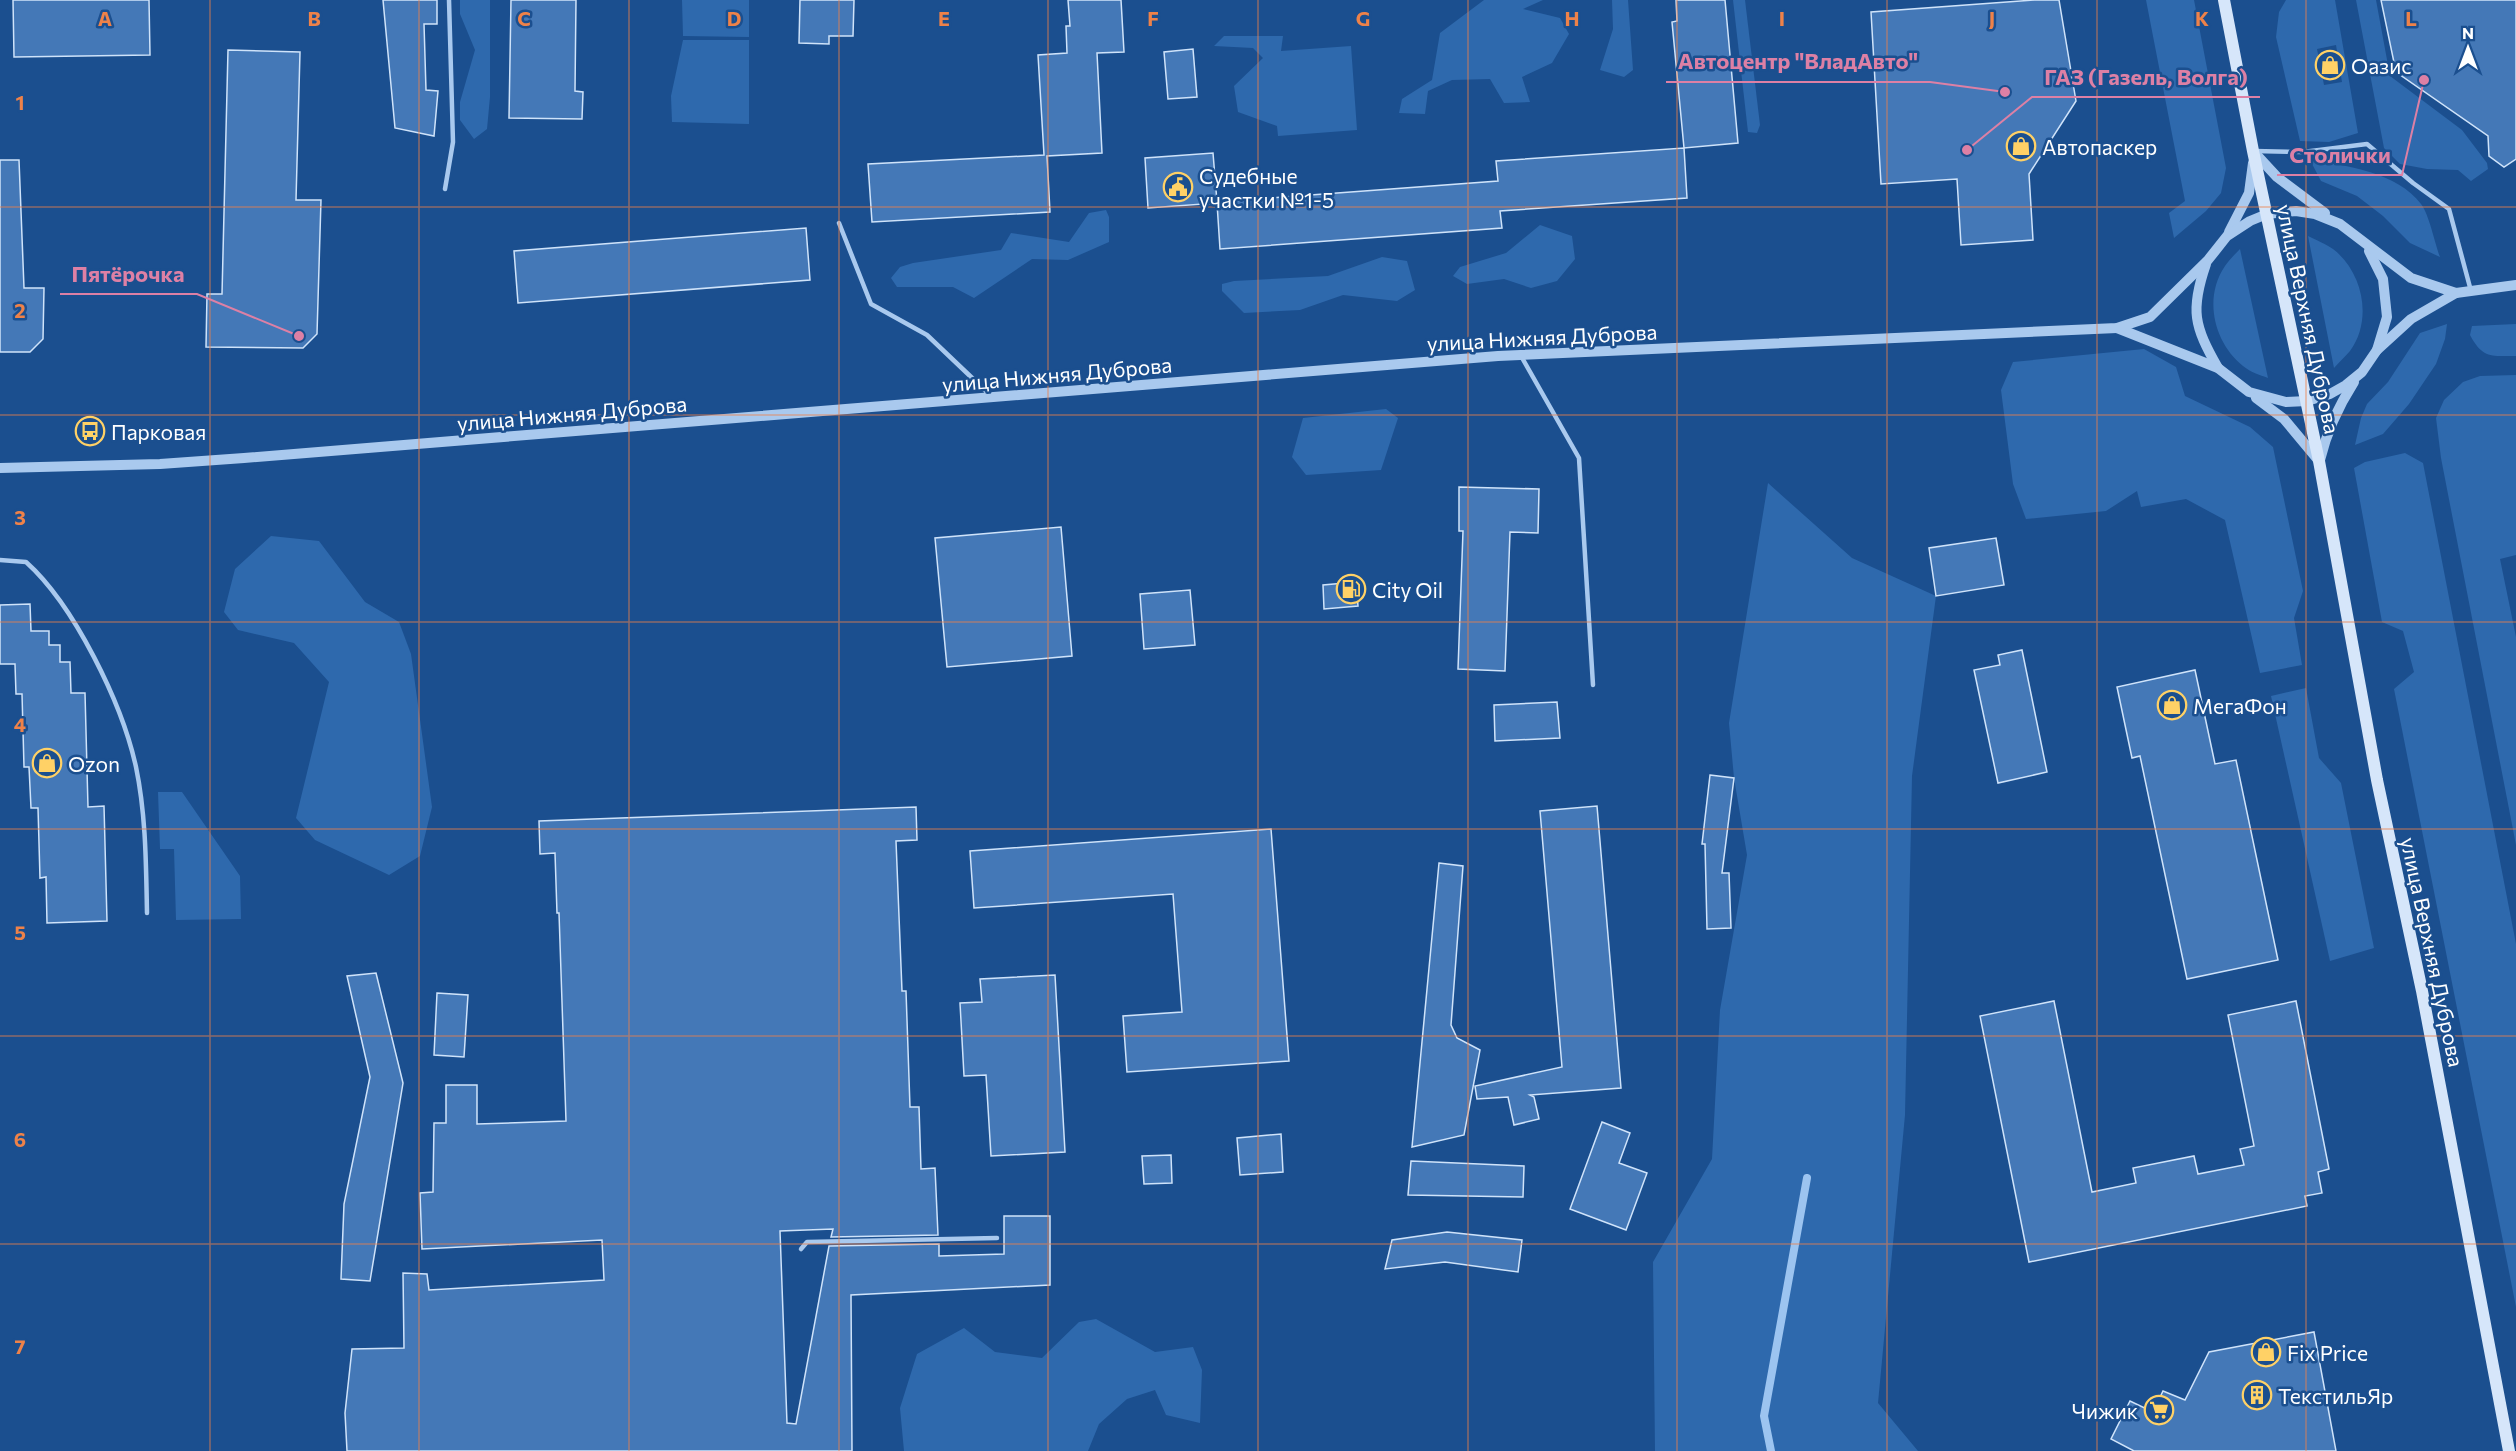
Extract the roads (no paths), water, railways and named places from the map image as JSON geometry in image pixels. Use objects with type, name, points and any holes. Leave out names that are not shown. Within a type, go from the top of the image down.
[{"type":"main road","name":"улица Верхняя Дуброва","points":[[2224,0],[2253,151],[2319,461],[2378,780],[2422,991],[2509,1451]]},
{"type":"street","name":"улица Верхняя Дуброва","points":[[2253,151],[2277,177],[2340,224]]},
{"type":"street","name":"улица Верхняя Дуброва","points":[[2227,236],[2249,192],[2253,172],[2253,151]]},
{"type":"street","name":"улица Нижняя Дуброва","points":[[0,468],[160,464],[1521,356],[2117,328],[2150,317],[2208,260],[2227,236],[2250,220],[2267,214],[2296,211],[2314,214],[2340,224],[2411,278],[2456,293]]},
{"type":"street","points":[[2361,240],[2375,260],[2383,279],[2387,317],[2377,350]]},
{"type":"street","points":[[2208,260],[2197,291],[2197,323],[2202,340],[2218,368]]},
{"type":"street","name":"улица Нижняя Дуброва","points":[[2117,328],[2218,368],[2249,392],[2286,402],[2307,400],[2330,394],[2346,385],[2362,372],[2377,350],[2411,319],[2456,293],[2516,285]]},
{"type":"street","name":"улица Верхняя Дуброва","points":[[2319,461],[2326,435],[2339,405],[2362,372]]},
{"type":"street","name":"улица Верхняя Дуброва","points":[[2249,392],[2284,419],[2319,461]]},
{"type":"lane","points":[[445,189],[453,142],[448,0]]},
{"type":"lane","points":[[2253,151],[2302,152],[2367,144],[2449,210],[2471,291]]},
{"type":"lane","points":[[839,223],[871,304],[927,335],[994,399]]},
{"type":"lane","points":[[1521,356],[1579,458],[1593,685]]},
{"type":"lane","points":[[0,560],[26,562],[56,595],[93,656],[119,715],[135,766],[144,822],[147,914]]},
{"type":"lane","points":[[801,1249],[807,1242],[997,1238]]},
{"type":"waterway","points":[[1771,1451],[1764,1416],[1807,1178]]},
{"type":"place","name":"Оазис","points":[[2330,65]]},
{"type":"place","name":"Столички","points":[[2424,80]]},
{"type":"place","name":"Автоцентр \"ВладАвто\"","points":[[2005,92]]},
{"type":"place","name":"Автопаскер","points":[[2021,146]]},
{"type":"place","name":"ГАЗ (Газель, Волга)","points":[[1967,150]]},
{"type":"place","name":"Судебные участки №1-5","points":[[1178,187]]},
{"type":"place","name":"Пятёрочка","points":[[299,336]]},
{"type":"place","name":"Парковая","points":[[90,431]]},
{"type":"place","name":"City Oil","points":[[1351,589]]},
{"type":"place","name":"МегаФон","points":[[2172,705]]},
{"type":"place","name":"Ozon","points":[[47,763]]},
{"type":"place","name":"Fix Price","points":[[2266,1352]]},
{"type":"place","name":"ТекстильЯр","points":[[2257,1395]]},
{"type":"place","name":"Чижик","points":[[2159,1410]]}]
